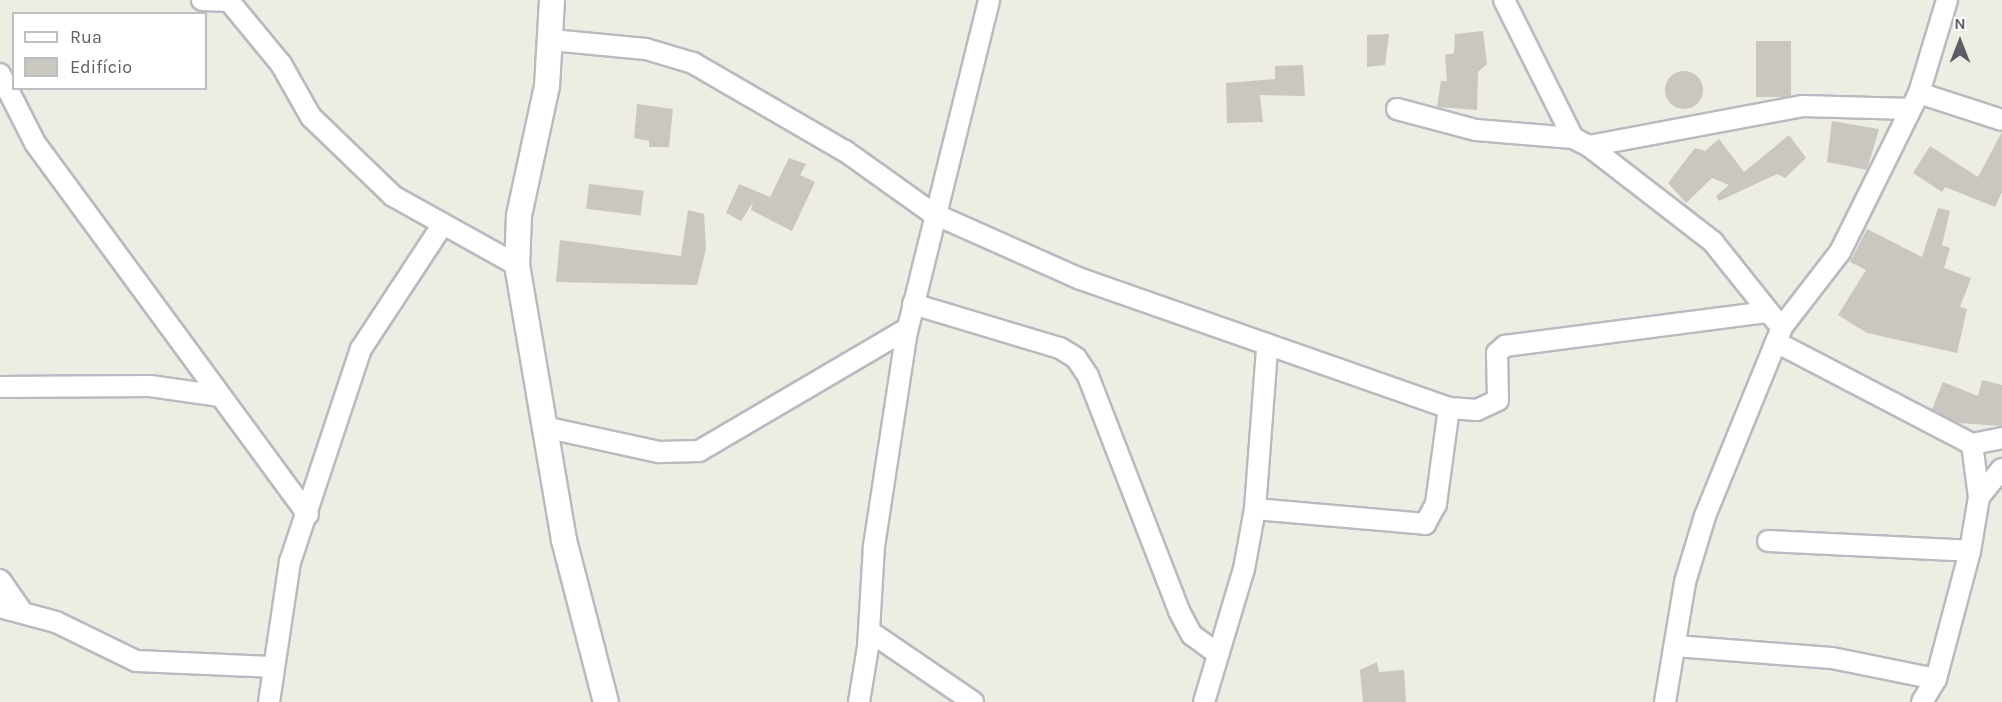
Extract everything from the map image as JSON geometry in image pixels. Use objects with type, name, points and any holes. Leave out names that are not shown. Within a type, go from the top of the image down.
[{"type":"street","points":[[202,0],[229,1],[281,64],[311,117],[393,196],[441,227],[466,233],[517,265]]},
{"type":"street","points":[[552,0],[551,40],[519,216],[517,265],[564,540],[606,702]]},
{"type":"street","points":[[859,702],[869,631],[874,546],[908,329],[932,213],[989,0]]},
{"type":"street","points":[[1504,0],[1581,142],[1713,242],[1768,312],[1779,335],[1972,444],[2002,438]]},
{"type":"street","points":[[1665,702],[1685,582],[1705,516],[1779,335],[1840,252],[1915,101],[1947,0]]},
{"type":"street","points":[[551,40],[646,49],[693,63],[845,151],[932,213],[1078,278],[1176,310],[1267,348],[1449,408],[1477,410],[1498,400],[1497,353],[1505,346],[1768,312]]},
{"type":"street","points":[[0,74],[35,143],[308,515]]},
{"type":"street","points":[[1397,109],[1476,130],[1581,142],[1803,106],[1915,101],[2002,120]]},
{"type":"street","points":[[269,702],[272,667],[290,562],[308,515],[361,349],[441,227]]},
{"type":"street","points":[[913,304],[1060,348],[1076,358],[1088,376],[1179,611],[1192,635],[1215,652]]},
{"type":"street","points":[[544,427],[659,452],[699,451],[908,329]]},
{"type":"street","points":[[1204,702],[1215,652],[1227,635],[1255,509],[1267,348]]},
{"type":"street","points":[[0,387],[150,386],[220,396]]},
{"type":"street","points":[[1255,509],[1425,524],[1436,504],[1449,408]]},
{"type":"street","points":[[1922,702],[1936,679],[1970,551],[1979,496],[1972,444]]},
{"type":"street","points":[[1979,496],[2002,469]]},
{"type":"street","points":[[1768,541],[1970,551]]},
{"type":"street","points":[[0,580],[20,609]]},
{"type":"street","points":[[0,607],[20,609],[136,661],[272,667]]},
{"type":"street","points":[[869,631],[973,702]]},
{"type":"street","points":[[1675,646],[1832,658],[1936,679]]},
{"type":"building","points":[[1483,31],[1487,64],[1478,72],[1477,110],[1437,107],[1441,81],[1447,81],[1445,55],[1454,53],[1455,34]]},
{"type":"building","points":[[1389,34],[1385,65],[1367,67],[1367,35]]},
{"type":"building","points":[[1756,41],[1791,41],[1791,97],[1756,97]]},
{"type":"building","points":[[1303,65],[1305,96],[1260,95],[1263,122],[1227,123],[1226,83],[1275,79],[1275,66]]},
{"type":"building","points":[[1684,71],[1697,77],[1703,90],[1697,103],[1684,109],[1671,103],[1665,90],[1671,77]]},
{"type":"building","points":[[637,104],[673,109],[669,147],[649,147],[649,141],[634,138]]},
{"type":"building","points":[[1832,121],[1879,129],[1867,170],[1827,162]]},
{"type":"building","points":[[2002,132],[2002,192],[1995,207],[1945,187],[1942,192],[1913,173],[1930,146],[1978,177]]},
{"type":"building","points":[[1789,135],[1806,158],[1785,178],[1777,174],[1719,201],[1716,196],[1729,185],[1712,178],[1686,203],[1668,183],[1695,148],[1705,151],[1719,139],[1744,172]]},
{"type":"building","points":[[789,158],[806,164],[800,175],[815,182],[792,231],[751,210],[753,202],[741,221],[726,213],[739,184],[770,197]]},
{"type":"building","points":[[589,184],[644,191],[641,216],[586,209]]},
{"type":"building","points":[[1938,208],[1950,211],[1942,245],[1950,248],[1944,268],[1971,278],[1960,307],[1967,309],[1957,353],[1867,333],[1838,315],[1866,270],[1850,262],[1867,229],[1922,257]]},
{"type":"building","points":[[688,210],[704,214],[706,249],[697,285],[556,282],[560,240],[681,256]]},
{"type":"building","points":[[1982,380],[2002,385],[2002,426],[1958,423],[1932,409],[1943,382],[1978,396]]},
{"type":"building","points":[[1377,662],[1379,672],[1404,670],[1406,702],[1363,702],[1360,670]]}]
